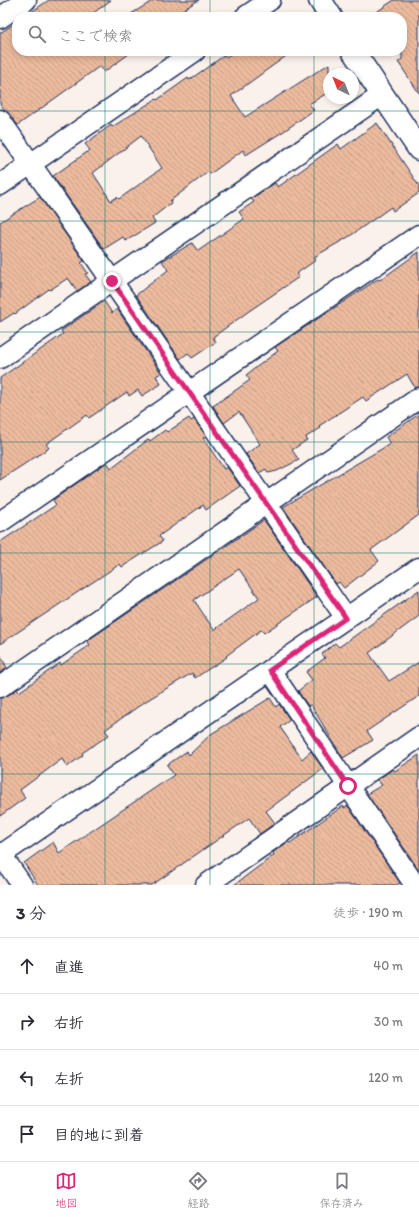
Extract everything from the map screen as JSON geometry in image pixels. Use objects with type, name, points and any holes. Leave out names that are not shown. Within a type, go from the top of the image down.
[{"type":"street","points":[[0,18],[26,0]]},
{"type":"street","points":[[252,12],[270,0]]},
{"type":"street","points":[[320,0],[328,12]]},
{"type":"street","points":[[0,185],[189,56]]},
{"type":"street","points":[[356,56],[419,149]]},
{"type":"street","points":[[0,358],[382,95]]},
{"type":"street","points":[[0,120],[346,618]]},
{"type":"street","points":[[0,522],[419,234]]},
{"type":"street","points":[[0,687],[419,398]]},
{"type":"street","points":[[22,885],[1,854],[419,568]]},
{"type":"street","points":[[270,670],[415,885]]},
{"type":"street","points":[[206,885],[419,737]]},
{"type":"building","points":[[49,0],[111,0],[95,12],[31,12]]},
{"type":"building","points":[[154,0],[199,0],[179,12],[134,12]]},
{"type":"building","points":[[394,0],[419,0],[419,93],[398,62],[402,59],[402,56],[407,56],[407,12],[376,12]]},
{"type":"building","points":[[12,25],[12,56],[126,56],[104,72],[100,66],[18,125],[0,104],[0,33]]},
{"type":"building","points":[[224,56],[286,56],[231,96],[245,117],[329,64],[329,68],[323,68],[323,96],[309,104],[314,110],[284,131],[246,155],[243,150],[210,174],[208,172],[170,201],[171,203],[152,218],[155,223],[126,241],[123,237],[104,249],[53,176],[90,150],[85,144],[111,125],[112,127],[156,99],[157,100],[188,78],[189,80]],"holes":[[[141,136],[162,168],[119,199],[117,197],[111,201],[93,173]]]},
{"type":"building","points":[[377,123],[419,186],[419,193],[393,211],[391,207],[350,236],[314,257],[316,260],[296,274],[299,277],[213,337],[216,342],[192,358],[188,353],[180,359],[136,295],[168,270],[162,261],[192,243],[198,251],[244,219],[239,212],[254,202],[251,199],[275,183],[278,187],[338,144],[341,149]]},
{"type":"building","points":[[40,197],[84,261],[81,263],[88,273],[85,274],[91,282],[77,291],[68,278],[50,290],[49,289],[15,314],[14,313],[0,322],[0,222]]},
{"type":"building","points":[[419,252],[419,387],[415,388],[407,374],[366,401],[363,397],[319,426],[321,428],[306,437],[307,440],[292,450],[299,460],[277,471],[268,473],[266,469],[259,473],[246,454],[260,444],[239,412],[224,423],[213,406],[250,380],[246,375],[278,351],[275,347],[378,279],[380,280]]},
{"type":"building","points":[[104,301],[112,313],[117,309],[161,373],[156,376],[161,384],[142,396],[138,390],[129,396],[127,392],[89,418],[87,415],[46,444],[49,448],[0,480],[0,378],[63,334],[61,331]]},
{"type":"building","points":[[419,414],[419,515],[371,550],[379,561],[344,588],[339,582],[336,584],[283,507],[390,444],[386,437]]},
{"type":"building","points":[[189,418],[191,421],[194,419],[206,436],[203,438],[224,469],[227,467],[240,486],[206,510],[203,505],[159,536],[163,541],[122,567],[120,564],[0,644],[0,542],[56,505],[53,500],[107,462],[111,468],[149,439],[150,441],[165,430],[167,432]]},
{"type":"building","points":[[264,520],[317,597],[264,633],[261,630],[226,656],[227,657],[195,678],[192,673],[146,701],[105,730],[109,735],[82,753],[83,755],[67,767],[62,759],[20,790],[25,798],[0,816],[0,698],[7,696],[17,689],[19,692],[60,663],[61,665],[90,645],[87,641]],"holes":[[[239,569],[259,598],[214,630],[194,600]]]},
{"type":"building","points":[[419,590],[419,616],[369,653],[389,681],[419,662],[419,696],[367,731],[373,740],[343,758],[311,705],[308,706],[298,691],[312,680],[306,672],[325,658],[322,654],[335,643],[339,647]]},
{"type":"building","points":[[0,654],[7,668],[0,673]]},
{"type":"building","points":[[270,698],[276,707],[279,704],[290,720],[280,727],[302,759],[311,751],[323,769],[266,811],[275,823],[260,834],[249,818],[152,885],[38,885],[24,863],[53,842],[59,853],[174,775],[167,765],[187,751],[189,755],[211,734]]},
{"type":"building","points":[[419,755],[419,870],[367,794],[382,785],[377,780],[393,769],[395,771]]},
{"type":"building","points":[[343,806],[344,808],[348,806],[400,883],[397,885],[234,885],[274,855],[273,852],[288,842],[290,843]]},
{"type":"route","points":[[112,281],[346,618],[270,670],[348,786]]}]
